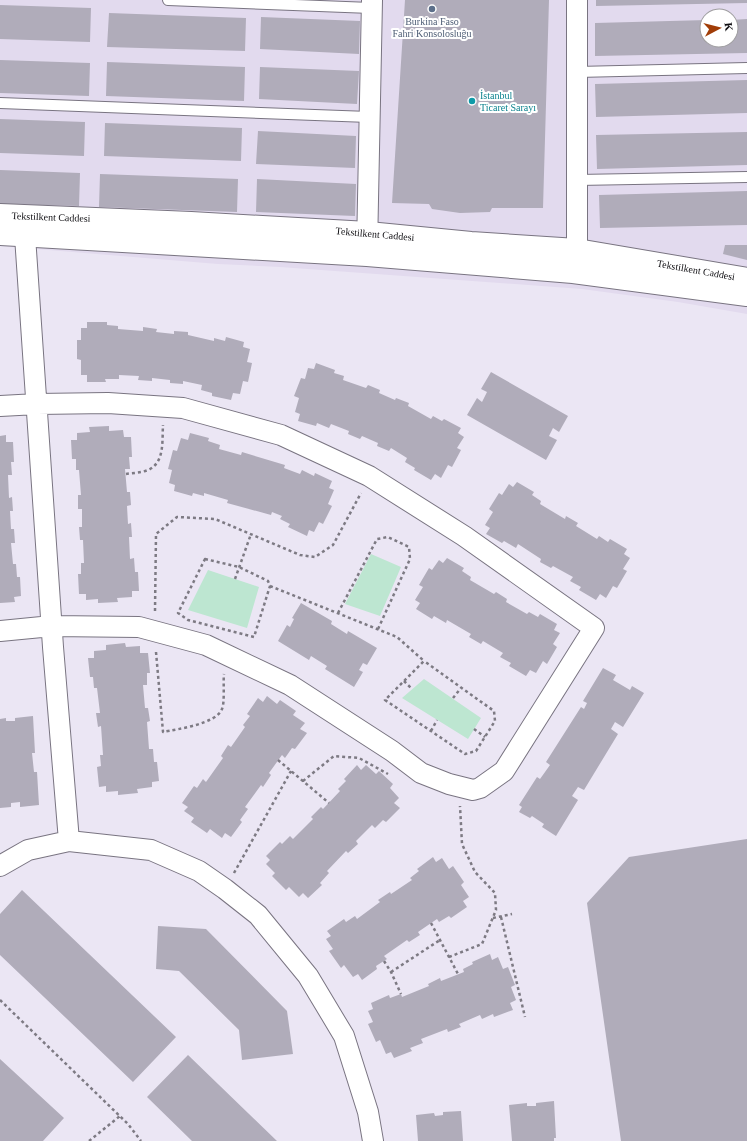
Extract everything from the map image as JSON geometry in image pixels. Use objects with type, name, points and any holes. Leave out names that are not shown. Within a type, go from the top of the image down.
[{"type":"street","points":[[573,272],[577,250],[577,0]]},
{"type":"street","points":[[367,255],[372,4]]},
{"type":"street","name":"Tekstilkent Caddesi","points":[[0,215],[368,233],[471,243],[577,250],[747,279]]},
{"type":"street","name":"Tekstilkent Caddesi","points":[[0,234],[367,255],[573,272],[747,295]]},
{"type":"street","points":[[25,236],[52,626],[69,841]]},
{"type":"street","points":[[0,406],[108,403],[183,408],[282,435],[369,476],[464,536],[594,628],[504,771],[480,788],[473,790],[449,784],[421,773],[290,685],[206,645],[139,628],[52,626],[0,631]]},
{"type":"street","points":[[0,866],[28,850],[69,841],[151,850],[199,871],[225,889],[258,915],[308,976],[344,1036],[368,1112],[373,1141]]},
{"type":"lane","points":[[168,0],[372,4]]},
{"type":"lane","points":[[577,72],[747,68]]},
{"type":"lane","points":[[0,103],[369,116]]},
{"type":"lane","points":[[577,180],[747,177]]},
{"type":"path","points":[[126,474],[148,470],[156,464],[161,456],[165,407]]},
{"type":"path","points":[[224,653],[222,708],[216,718],[163,732],[155,632],[156,534],[177,517],[216,519],[300,555],[316,557],[333,545],[369,476]]},
{"type":"path","points":[[235,579],[251,534]]},
{"type":"path","points":[[338,613],[377,540],[388,537],[408,547],[410,559],[378,629]]},
{"type":"path","points":[[270,586],[254,637],[188,620],[178,612],[206,559],[240,567],[268,581],[270,586],[397,637],[424,661],[494,711],[495,721],[476,751],[466,754],[385,700],[424,661]]},
{"type":"path","points":[[404,681],[412,689]]},
{"type":"path","points":[[453,698],[461,688]]},
{"type":"path","points":[[431,731],[437,720]]},
{"type":"path","points":[[474,729],[485,736]]},
{"type":"path","points":[[303,781],[334,756],[359,758],[388,774],[400,758]]},
{"type":"path","points":[[278,760],[329,802]]},
{"type":"path","points":[[225,889],[291,771]]},
{"type":"path","points":[[449,957],[482,944],[496,910],[495,893],[475,872],[462,844],[458,786]]},
{"type":"path","points":[[492,918],[512,914]]},
{"type":"path","points":[[501,916],[525,1017]]},
{"type":"path","points":[[431,923],[458,974]]},
{"type":"path","points":[[391,972],[440,940]]},
{"type":"path","points":[[384,961],[401,994]]},
{"type":"path","points":[[0,1000],[120,1116],[141,1141]]},
{"type":"path","points":[[89,1141],[120,1116]]},
{"type":"shaded area","points":[[0,0],[747,0],[747,314],[678,302],[582,289],[280,267],[218,264],[0,246]]},
{"type":"green space","points":[[371,554],[401,567],[380,616],[345,604]]},
{"type":"green space","points":[[208,570],[259,587],[247,628],[188,610]]},
{"type":"green space","points":[[424,679],[481,718],[468,739],[402,698]]},
{"type":"building","name":"İstanbul Ticaret Sarayı","points":[[405,0],[549,0],[543,208],[492,208],[490,212],[460,213],[432,209],[429,204],[392,203]]},
{"type":"building","points":[[596,0],[747,0],[747,3],[596,6]]},
{"type":"building","points":[[0,5],[91,8],[90,42],[0,39]]},
{"type":"building","points":[[109,13],[246,18],[245,51],[107,47]]},
{"type":"building","points":[[261,17],[360,21],[359,54],[260,49]]},
{"type":"building","points":[[747,19],[747,53],[595,56],[595,23],[699,20],[699,48],[739,48],[739,20]]},
{"type":"building","points":[[0,60],[90,63],[89,96],[0,93]]},
{"type":"building","points":[[107,62],[245,67],[244,101],[106,96]]},
{"type":"building","points":[[260,67],[359,71],[357,104],[259,99]]},
{"type":"building","points":[[747,80],[747,113],[596,117],[595,84]]},
{"type":"building","points":[[0,119],[85,122],[84,156],[0,153]]},
{"type":"building","points":[[105,123],[242,128],[241,161],[104,156]]},
{"type":"building","points":[[258,131],[356,136],[355,168],[256,164]]},
{"type":"building","points":[[747,132],[747,165],[597,169],[596,135]]},
{"type":"building","points":[[0,170],[80,173],[79,206],[0,204]]},
{"type":"building","points":[[100,174],[238,179],[237,212],[99,207]]},
{"type":"building","points":[[257,179],[356,184],[355,216],[256,212]]},
{"type":"building","points":[[747,191],[747,225],[600,228],[599,195]]},
{"type":"building","points":[[725,245],[747,245],[747,260],[723,254]]},
{"type":"building","points":[[87,322],[107,322],[107,325],[118,326],[118,329],[143,331],[143,327],[157,329],[156,332],[174,334],[174,331],[188,332],[188,335],[214,341],[214,338],[225,341],[226,337],[244,342],[243,347],[250,349],[247,362],[252,363],[248,382],[243,381],[240,394],[233,393],[231,400],[212,396],[212,393],[201,390],[202,385],[183,381],[183,384],[170,383],[170,380],[152,378],[152,381],[138,380],[139,376],[119,375],[119,379],[105,379],[106,382],[87,382],[87,375],[81,375],[81,360],[77,359],[77,340],[81,340],[81,328],[87,328]]},
{"type":"building","points":[[316,363],[335,370],[334,373],[344,376],[343,380],[366,388],[368,385],[380,390],[379,393],[395,400],[396,398],[409,403],[408,406],[431,419],[433,416],[442,421],[444,419],[461,428],[458,433],[464,437],[457,448],[461,450],[452,467],[448,465],[441,478],[435,474],[431,480],[414,470],[415,468],[405,462],[407,458],[391,448],[389,451],[377,446],[378,443],[362,436],[360,439],[348,434],[349,431],[331,424],[329,428],[317,423],[316,426],[298,421],[300,414],[295,412],[299,398],[294,396],[301,378],[305,379],[308,368],[314,369]]},
{"type":"building","points":[[491,372],[568,416],[559,432],[553,428],[549,436],[557,440],[546,460],[467,415],[477,398],[482,402],[487,392],[481,389]]},
{"type":"building","points":[[109,426],[109,431],[123,430],[124,437],[131,437],[132,457],[129,457],[130,469],[125,469],[127,492],[130,492],[131,505],[127,506],[128,524],[131,523],[132,537],[129,537],[130,559],[134,558],[135,572],[138,572],[139,591],[132,591],[132,597],[117,598],[118,602],[98,603],[98,599],[86,600],[86,594],[79,594],[78,574],[81,574],[81,563],[84,563],[83,540],[80,540],[79,527],[82,527],[82,509],[78,509],[78,495],[81,495],[79,470],[76,470],[76,459],[72,459],[71,440],[77,440],[77,433],[90,432],[89,427]]},
{"type":"building","points":[[190,433],[209,438],[208,441],[220,445],[219,449],[241,455],[242,452],[285,465],[284,468],[300,474],[302,470],[314,476],[315,473],[332,481],[329,488],[334,490],[328,504],[332,506],[323,524],[319,522],[314,532],[309,530],[307,536],[288,527],[290,524],[280,519],[282,516],[272,512],[271,515],[227,503],[228,500],[204,493],[204,496],[193,493],[192,496],[174,491],[175,485],[169,483],[172,470],[168,469],[173,450],[177,451],[181,438],[188,440]]},
{"type":"building","points":[[6,435],[6,442],[13,442],[14,462],[11,462],[12,475],[8,475],[9,498],[12,497],[13,511],[10,511],[11,529],[14,529],[15,543],[11,543],[13,564],[16,564],[17,577],[20,577],[21,596],[14,597],[15,602],[0,603],[0,436]]},
{"type":"building","points":[[517,482],[534,492],[532,495],[541,501],[540,504],[565,519],[566,516],[578,523],[576,526],[597,539],[599,536],[608,542],[610,539],[627,549],[624,554],[630,558],[623,569],[627,571],[617,588],[613,586],[606,598],[600,594],[596,600],[579,590],[581,587],[570,581],[573,577],[553,566],[551,568],[540,562],[541,559],[518,544],[516,548],[504,541],[502,543],[486,534],[490,528],[485,525],[493,512],[489,509],[499,493],[502,495],[509,484],[513,487]]},
{"type":"building","points":[[447,558],[464,568],[462,571],[471,577],[470,580],[494,594],[496,592],[507,599],[506,602],[527,614],[529,612],[538,617],[540,614],[557,624],[554,630],[560,633],[553,644],[557,647],[547,664],[543,661],[536,673],[530,670],[526,676],[509,666],[511,663],[500,657],[503,653],[483,641],[481,644],[469,637],[471,634],[447,620],[446,623],[434,616],[432,619],[416,609],[420,603],[415,600],[423,587],[419,585],[429,568],[432,570],[439,560],[443,563]]},
{"type":"building","points":[[301,603],[332,621],[331,624],[347,634],[348,631],[377,648],[367,665],[363,663],[359,670],[363,672],[354,687],[325,669],[327,666],[311,656],[309,660],[278,641],[287,625],[290,627],[294,619],[292,618]]},
{"type":"building","points":[[125,643],[126,647],[140,646],[140,653],[148,653],[150,673],[147,673],[147,685],[143,685],[145,708],[148,708],[150,721],[147,722],[149,749],[153,749],[154,762],[157,762],[159,781],[152,782],[152,787],[137,789],[138,793],[118,795],[118,791],[106,792],[106,786],[99,787],[97,767],[101,766],[100,755],[103,755],[101,726],[98,727],[96,713],[100,713],[97,688],[94,688],[93,677],[90,677],[88,658],[94,658],[94,651],[106,650],[106,645]]},
{"type":"building","points":[[603,668],[616,675],[613,680],[630,690],[632,686],[644,693],[623,727],[615,722],[611,729],[618,734],[584,790],[578,787],[572,796],[578,800],[556,836],[542,827],[544,824],[532,816],[530,818],[519,812],[522,807],[519,805],[537,777],[540,779],[550,765],[546,762],[581,707],[584,709],[587,703],[583,701]]},
{"type":"building","points":[[267,696],[277,704],[280,700],[296,711],[293,715],[305,723],[300,729],[307,733],[295,749],[292,748],[285,758],[282,755],[269,773],[271,775],[263,787],[261,785],[245,807],[248,809],[240,820],[242,822],[231,837],[225,833],[222,838],[210,829],[207,833],[191,822],[194,818],[184,811],[188,807],[182,803],[194,786],[197,788],[203,779],[206,782],[223,758],[221,756],[228,745],[231,747],[245,727],[243,725],[250,716],[247,714],[258,698],[263,702]]},
{"type":"building","points":[[33,716],[35,753],[32,753],[34,772],[37,772],[39,805],[20,807],[20,802],[11,803],[11,807],[0,808],[0,719],[6,718],[6,721],[15,721],[15,718]]},
{"type":"building","points":[[357,765],[361,770],[366,765],[376,774],[379,771],[393,784],[390,788],[399,798],[394,803],[400,808],[386,822],[383,820],[375,828],[372,825],[356,841],[358,844],[348,853],[346,851],[327,871],[329,873],[320,883],[322,885],[308,898],[303,893],[299,897],[289,887],[286,890],[272,876],[275,873],[266,864],[270,860],[266,856],[280,842],[282,844],[290,836],[293,839],[313,819],[311,817],[321,807],[323,809],[340,791],[338,789],[346,781],[344,779]]},
{"type":"building","points":[[747,839],[747,1141],[621,1141],[587,903],[629,857]]},
{"type":"building","points":[[433,857],[436,862],[442,858],[449,869],[453,866],[464,882],[461,885],[469,897],[463,901],[467,907],[451,918],[449,916],[439,922],[437,919],[418,932],[420,935],[409,942],[407,940],[384,956],[387,959],[376,966],[377,969],[362,980],[358,974],[353,977],[344,965],[341,968],[329,951],[333,949],[326,939],[331,936],[327,931],[344,919],[346,922],[355,916],[357,919],[380,902],[378,900],[390,892],[391,894],[412,880],[410,878],[419,871],[417,869]]},
{"type":"building","points":[[22,890],[176,1037],[133,1082],[0,955],[0,914]]},
{"type":"building","points":[[158,926],[206,929],[287,1011],[293,1054],[242,1060],[239,1030],[179,971],[156,969]]},
{"type":"building","points":[[490,954],[492,960],[498,957],[503,969],[508,967],[515,985],[511,987],[516,1000],[510,1003],[513,1010],[494,1017],[493,1014],[482,1019],[480,1015],[459,1024],[461,1027],[448,1032],[447,1029],[421,1039],[423,1043],[410,1048],[412,1051],[394,1058],[391,1052],[386,1054],[380,1040],[376,1042],[368,1024],[373,1022],[368,1011],[373,1009],[371,1003],[389,995],[390,998],[401,994],[402,997],[429,986],[428,984],[440,978],[441,981],[464,972],[463,969],[473,964],[472,962]]},
{"type":"building","points":[[188,1055],[277,1141],[192,1141],[147,1097]]},
{"type":"building","points":[[0,1059],[64,1118],[43,1141],[0,1141]]},
{"type":"building","points":[[554,1101],[556,1138],[554,1138],[554,1141],[512,1141],[509,1105],[527,1103],[527,1106],[536,1106],[536,1103]]},
{"type":"building","points":[[461,1111],[463,1141],[418,1141],[416,1115],[434,1113],[435,1116],[443,1115],[443,1112]]},
{"type":"place","name":"Burkina Faso Fahri Konsolosluğu","points":[[432,9]]},
{"type":"place","name":"İstanbul Ticaret Sarayı","points":[[472,101]]}]
